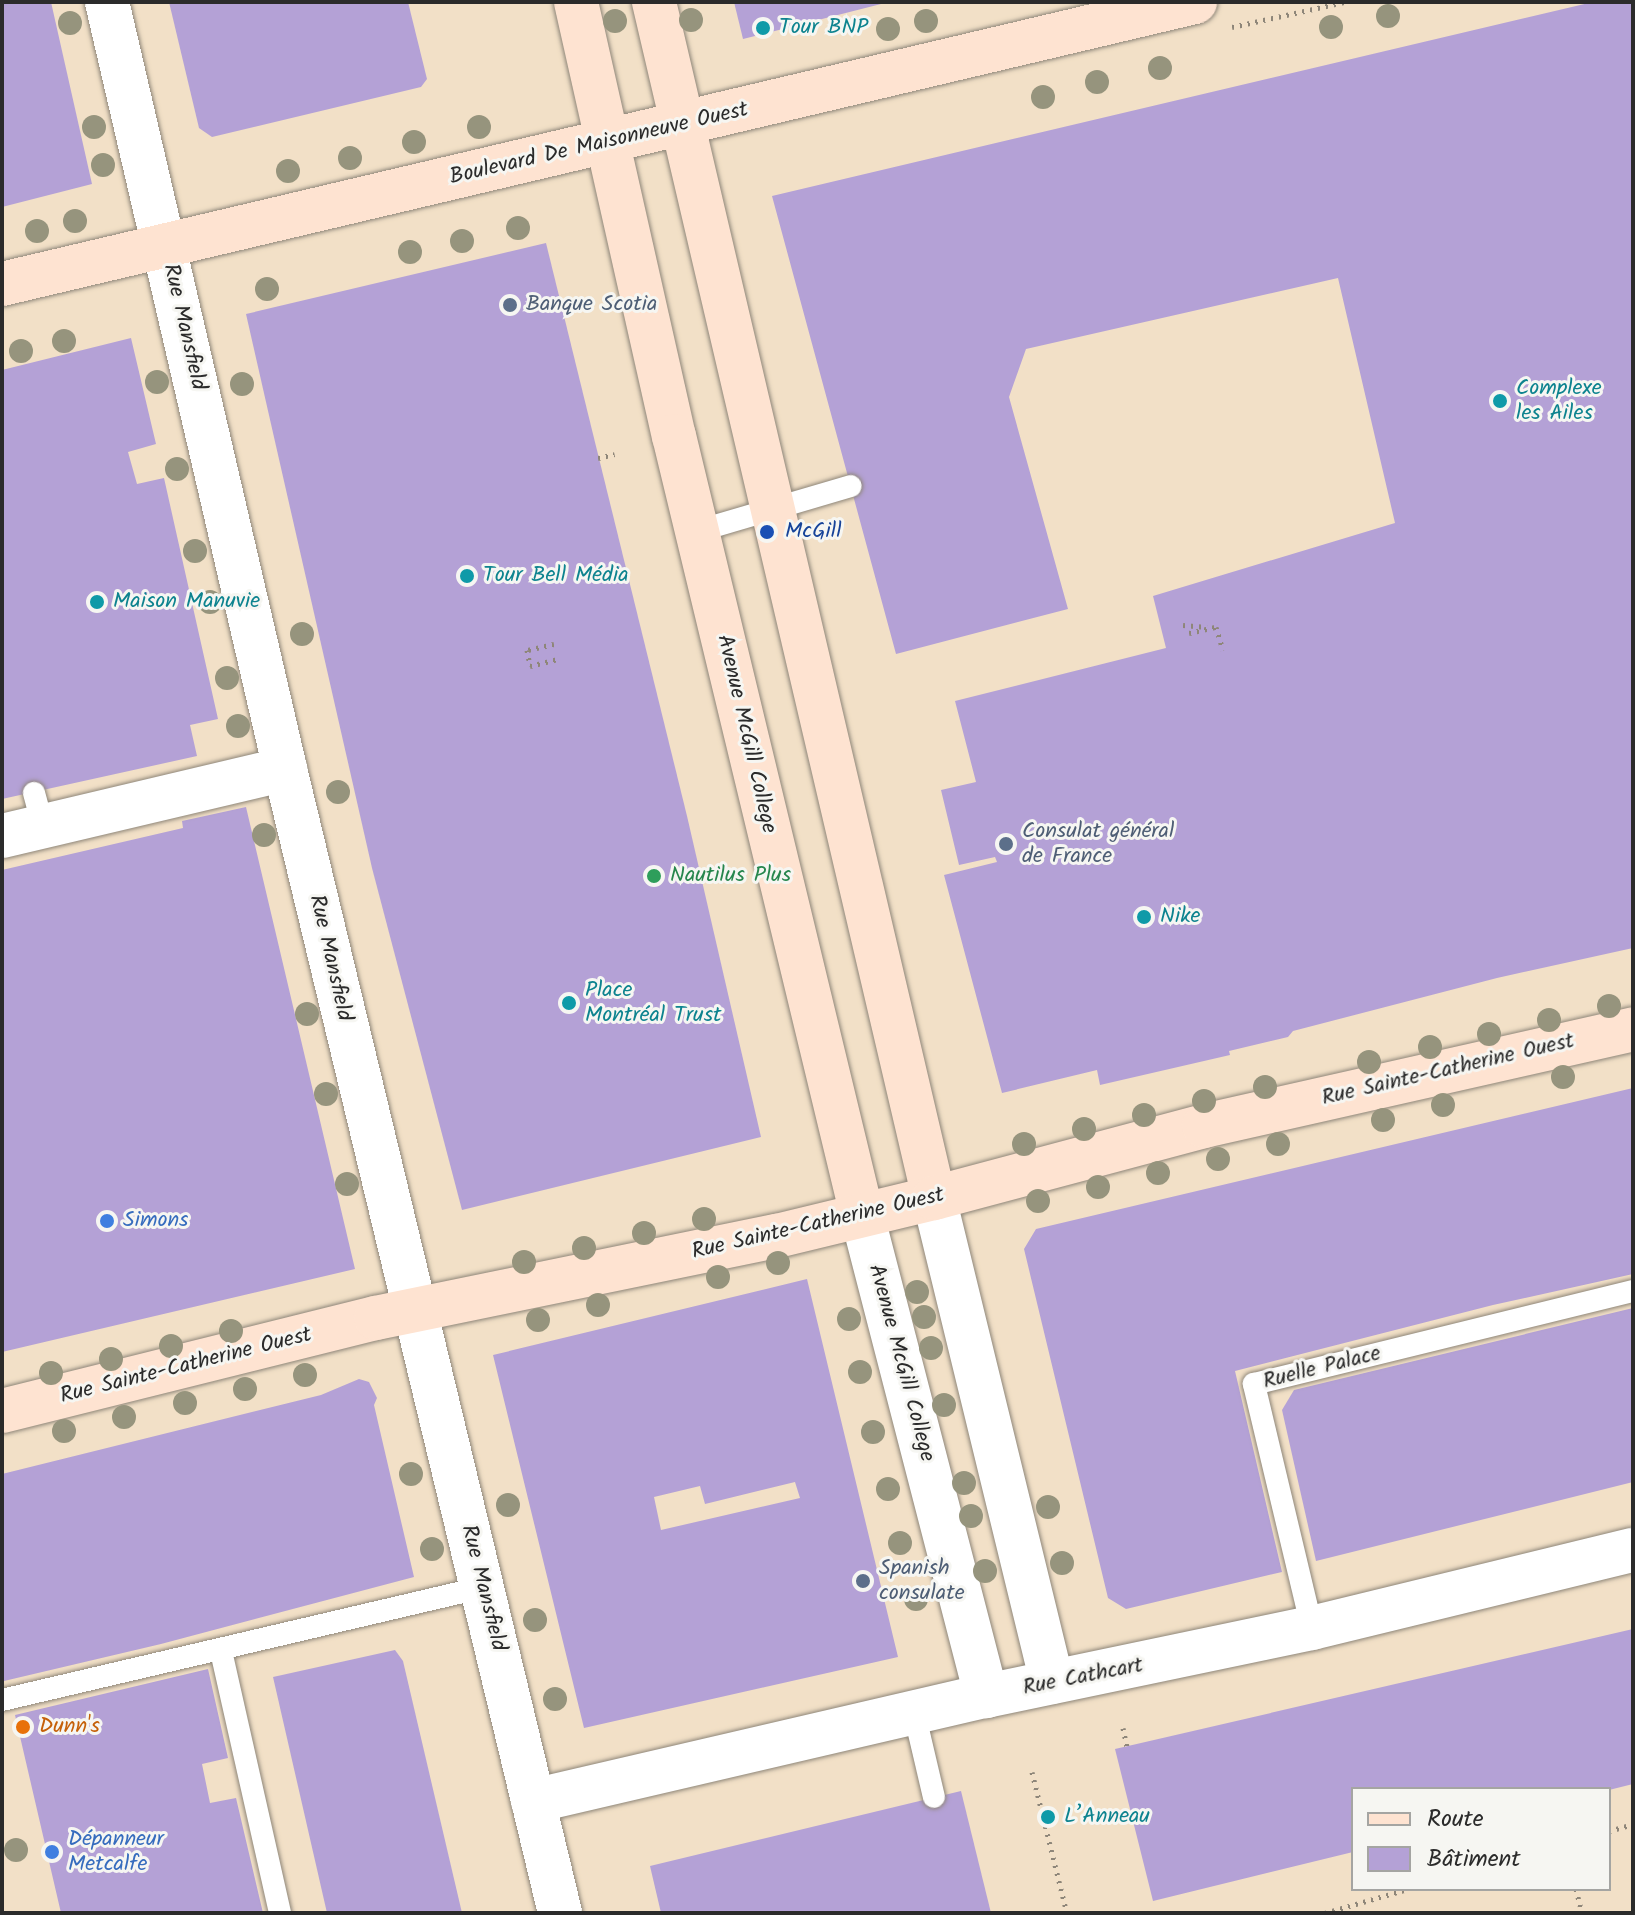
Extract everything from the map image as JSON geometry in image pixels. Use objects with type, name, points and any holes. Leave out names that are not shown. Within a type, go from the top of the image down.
[{"type":"street","name":"Rue Mansfield","points":[[107,2],[285,769],[560,1913]]},
{"type":"street","name":"Avenue McGill College","points":[[576,2],[698,531],[862,1215],[986,1696]]},
{"type":"street","points":[[654,2],[934,1198],[1052,1682]]},
{"type":"street","name":"Boulevard De Maisonneuve Ouest","points":[[2,284],[1195,2]]},
{"type":"street","points":[[26,819],[285,769]]},
{"type":"street","name":"Rue Sainte-Catherine Ouest","points":[[2,1411],[414,1310],[862,1215],[1204,1126],[1633,1029]]},
{"type":"street","name":"Rue Cathcart","points":[[533,1801],[986,1696],[1312,1628],[1633,1550]]},
{"type":"lane","points":[[698,531],[851,486]]},
{"type":"lane","name":"Ruelle Palace","points":[[1312,1628],[1254,1384],[1633,1291]]},
{"type":"lane","points":[[2,1700],[484,1587]]},
{"type":"lane","points":[[221,1651],[280,1913]]},
{"type":"lane","points":[[914,1712],[934,1797]]},
{"type":"path","points":[[1243,24],[1345,2]]},
{"type":"path","points":[[598,458],[615,454]]},
{"type":"path","points":[[1183,625],[1216,627]]},
{"type":"path","points":[[1189,633],[1216,627]]},
{"type":"path","points":[[1216,627],[1223,650]]},
{"type":"path","points":[[554,644],[527,650],[530,666],[559,659]]},
{"type":"path","points":[[1123,1728],[1127,1747]]},
{"type":"path","points":[[1032,1772],[1067,1913]]},
{"type":"path","points":[[1611,1830],[1633,1824]]},
{"type":"path","points":[[1325,1913],[1401,1891]]},
{"type":"path","points":[[1576,1891],[1582,1913]]},
{"type":"building","points":[[2,2],[51,2],[92,184],[2,207]]},
{"type":"building","points":[[169,2],[408,2],[427,79],[421,87],[212,137],[199,128]]},
{"type":"building","name":"Tour BNP","points":[[734,2],[885,2],[885,3],[743,39]]},
{"type":"building","points":[[1593,2],[1633,2],[1633,948],[1497,978],[1293,1031],[1288,1037],[1229,1051],[1230,1055],[1100,1085],[1097,1070],[1002,1093],[944,875],[997,862],[995,857],[959,865],[941,790],[976,782],[955,701],[1166,648],[1153,596],[1395,523],[1338,278],[1026,349],[1009,397],[1068,609],[896,654],[772,196]]},
{"type":"building","points":[[546,243],[687,816],[761,1137],[462,1210],[372,868],[246,314]]},
{"type":"building","name":"Maison Manuvie","points":[[131,338],[156,444],[128,452],[137,484],[164,478],[218,719],[190,725],[197,756],[2,799],[2,370]]},
{"type":"building","points":[[246,807],[355,1269],[2,1352],[2,870],[183,828],[182,821]]},
{"type":"building","points":[[1633,1088],[1633,1274],[1493,1305],[1235,1371],[1282,1572],[1126,1609],[1108,1598],[1024,1249],[1036,1229]]},
{"type":"building","points":[[807,1279],[898,1657],[584,1728],[493,1355]],"holes":[[[795,1482],[800,1498],[661,1530],[654,1497],[700,1486],[705,1504]]]},
{"type":"building","points":[[1633,1308],[1633,1482],[1316,1561],[1282,1410],[1294,1390]]},
{"type":"building","points":[[359,1379],[369,1382],[377,1398],[374,1405],[414,1577],[161,1644],[4,1681],[2,1474],[321,1395]]},
{"type":"building","points":[[1633,1629],[1633,1784],[1611,1790],[1611,1787],[1351,1787],[1351,1852],[1153,1901],[1115,1749]]},
{"type":"building","points":[[395,1650],[403,1661],[462,1913],[327,1913],[273,1677]]},
{"type":"building","points":[[208,1669],[228,1758],[202,1764],[210,1803],[236,1798],[263,1913],[61,1913],[15,1715]]},
{"type":"building","points":[[961,1791],[991,1913],[661,1913],[650,1866]]},
{"type":"place","name":"Tour BNP","points":[[763,28]]},
{"type":"place","name":"Banque Scotia","points":[[510,305]]},
{"type":"place","name":"Complexe les Ailes","points":[[1500,401]]},
{"type":"place","name":"McGill","points":[[767,532]]},
{"type":"place","name":"Tour Bell Média","points":[[467,576]]},
{"type":"place","name":"Maison Manuvie","points":[[97,602]]},
{"type":"place","name":"Consulat général de France","points":[[1006,844]]},
{"type":"place","name":"Nautilus Plus","points":[[654,876]]},
{"type":"place","name":"Nike","points":[[1144,917]]},
{"type":"place","name":"Place Montréal Trust","points":[[569,1003]]},
{"type":"place","name":"Simons","points":[[107,1221]]},
{"type":"place","name":"Spanish consulate","points":[[863,1581]]},
{"type":"place","name":"Dunn's","points":[[23,1727]]},
{"type":"place","name":"L’Anneau","points":[[1048,1817]]},
{"type":"place","name":"Dépanneur Metcalfe","points":[[52,1852]]}]
